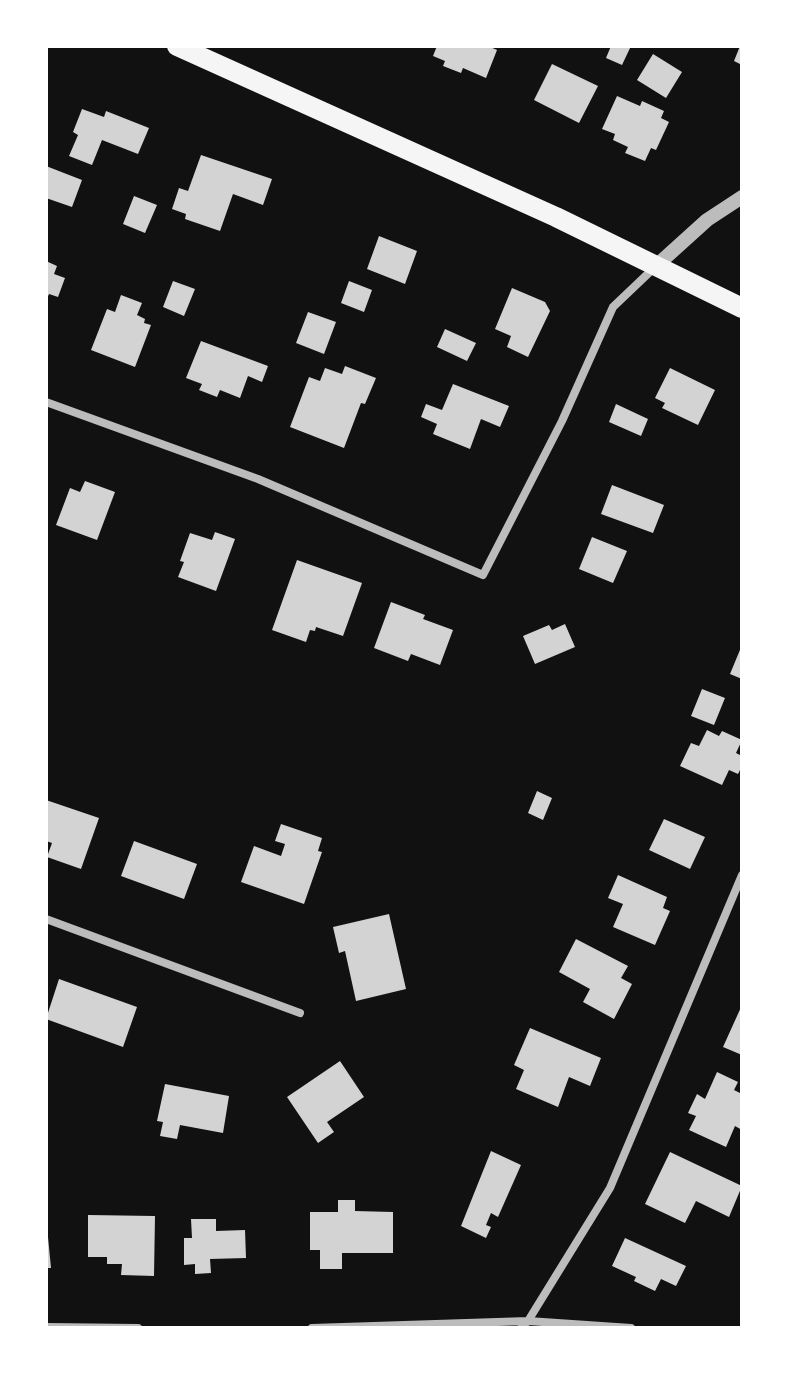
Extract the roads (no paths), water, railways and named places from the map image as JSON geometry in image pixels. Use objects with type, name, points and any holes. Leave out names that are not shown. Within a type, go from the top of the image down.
[{"type":"main road","points":[[177,46],[556,217],[742,308]]},
{"type":"street","points":[[46,402],[258,479],[483,575],[562,421],[613,307],[707,220],[742,197]]},
{"type":"street","points":[[525,1324],[610,1188],[742,875]]},
{"type":"street","points":[[46,919],[300,1013]]},
{"type":"street","points":[[312,1328],[525,1324],[631,1328]]},
{"type":"street","points":[[46,1327],[138,1328]]}]
